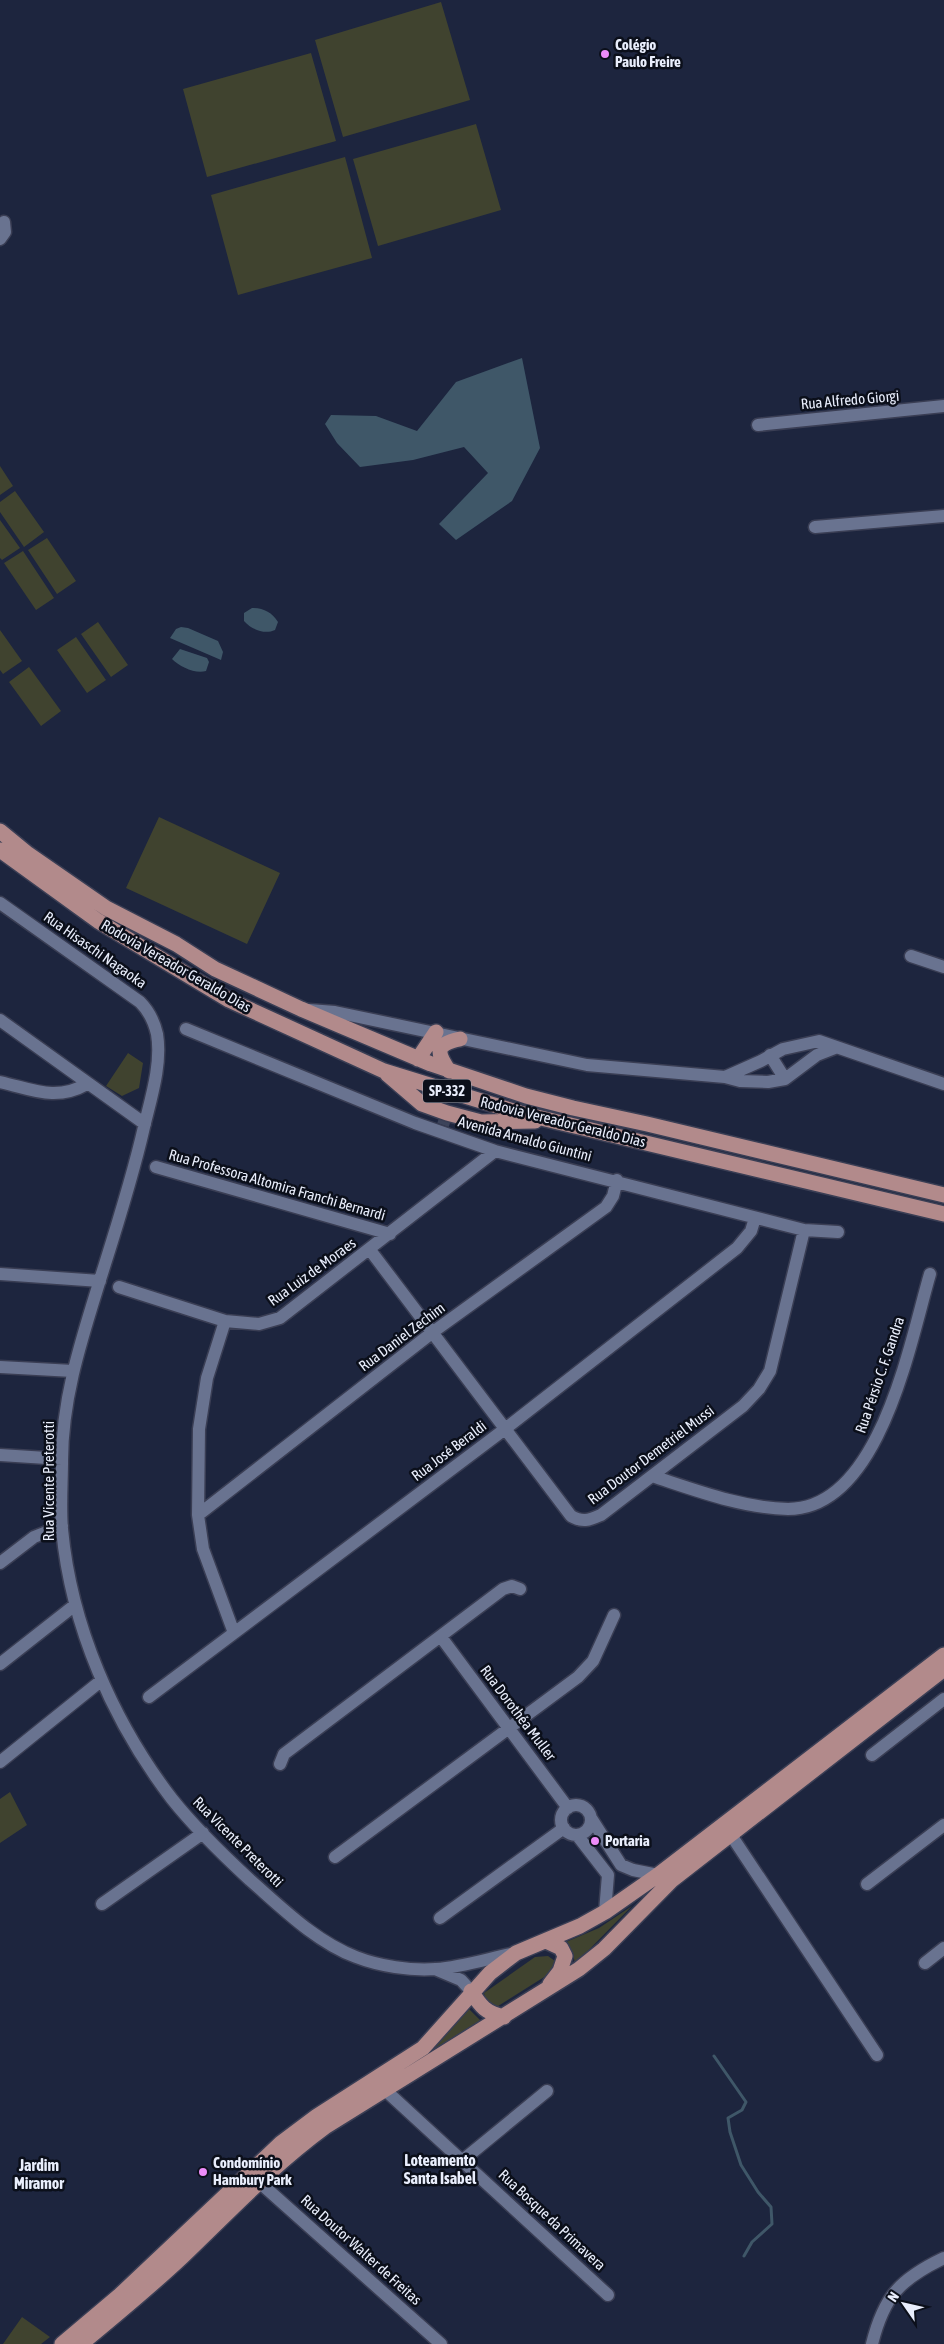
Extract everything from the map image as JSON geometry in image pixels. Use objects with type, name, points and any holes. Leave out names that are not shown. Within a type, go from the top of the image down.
[{"type":"main road","points":[[0,820],[3,840]]},
{"type":"main road","name":"Rodovia Vereador Geraldo Dias","points":[[3,840],[21,865],[98,921],[229,1000],[313,1041],[377,1069],[552,1121],[944,1214]]},
{"type":"main road","name":"Rodovia Vereador Geraldo Dias","points":[[3,840],[106,908],[176,944],[241,983],[449,1071],[526,1096],[573,1108],[944,1195]]},
{"type":"main road","points":[[0,862],[10,865],[21,865]]},
{"type":"main road","points":[[313,1041],[331,1043],[338,1040],[348,1028]]},
{"type":"main road","points":[[418,1059],[436,1032]]},
{"type":"main road","points":[[449,1071],[440,1058],[439,1052],[442,1045],[448,1041],[460,1038]]},
{"type":"main road","points":[[388,1046],[379,1050],[377,1069],[444,1122],[552,1121]]},
{"type":"main road","points":[[62,2344],[120,2295],[281,2143],[318,2116],[423,2048],[490,1973],[516,1953],[580,1926],[605,1912],[658,1875],[944,1655]]},
{"type":"main road","points":[[81,2344],[136,2299],[182,2257],[258,2181],[289,2153],[384,2089],[504,2017],[585,1964],[604,1949],[672,1880],[944,1669]]},
{"type":"main road","points":[[546,1941],[561,1948],[564,1956],[560,1972],[546,1989]]},
{"type":"main road","points":[[472,1991],[482,2008],[490,2014],[504,2017]]},
{"type":"street","points":[[0,239],[5,232],[4,222]]},
{"type":"street","name":"Rua Alfredo Giorgi","points":[[758,425],[944,406]]},
{"type":"street","points":[[815,527],[944,516]]},
{"type":"street","name":"Rua Hisaschi Nagaoka","points":[[0,903],[140,1002],[152,1018],[157,1035]]},
{"type":"street","points":[[911,956],[944,967]]},
{"type":"street","points":[[300,1009],[335,1012],[587,1065],[725,1077],[740,1081],[768,1082],[785,1079],[817,1055],[835,1048]]},
{"type":"street","points":[[0,1020],[145,1124]]},
{"type":"street","name":"Avenida Arnaldo Giuntini","points":[[186,1029],[415,1123],[444,1122],[495,1150],[617,1180],[804,1230],[838,1232]]},
{"type":"street","name":"Rua Vicente Preterotti","points":[[157,1035],[154,1087],[73,1371],[64,1418],[62,1526],[75,1605],[102,1680],[137,1749],[173,1800],[222,1854],[277,1904],[325,1942],[356,1957],[391,1966],[435,1969],[516,1953]]},
{"type":"street","points":[[725,1077],[796,1044],[820,1041],[835,1048],[944,1084]]},
{"type":"street","points":[[770,1055],[785,1079]]},
{"type":"street","points":[[0,1082],[47,1094],[73,1092],[87,1084]]},
{"type":"street","points":[[415,1123],[422,1104]]},
{"type":"street","name":"Rua Luiz de Moraes","points":[[119,1287],[225,1321],[260,1324],[280,1318],[370,1250],[495,1150]]},
{"type":"street","name":"Rua Professora Altomira Franchi Bernardi","points":[[156,1167],[390,1234]]},
{"type":"street","name":"Rua Daniel Zechim","points":[[198,1516],[433,1332],[606,1207],[613,1196],[617,1180]]},
{"type":"street","name":"Rua José Beraldi","points":[[149,1697],[505,1429],[738,1248],[751,1231],[755,1218]]},
{"type":"street","name":"Rua Doutor Demetriel Mussi","points":[[370,1250],[571,1516],[586,1521],[601,1515],[743,1406],[759,1389],[770,1371],[804,1230]]},
{"type":"street","points":[[0,1274],[100,1281]]},
{"type":"street","name":"Rua Pérsio C. F. Gandra","points":[[652,1476],[709,1494],[789,1509],[811,1506],[833,1496],[859,1467],[879,1436],[900,1378],[930,1274]]},
{"type":"street","points":[[225,1321],[207,1378],[201,1420],[198,1516],[203,1549],[234,1633]]},
{"type":"street","points":[[0,1367],[73,1371]]},
{"type":"street","points":[[0,1455],[62,1459]]},
{"type":"street","points":[[0,1564],[34,1537],[62,1526]]},
{"type":"street","points":[[280,1764],[284,1754],[503,1589],[512,1586],[520,1589]]},
{"type":"street","points":[[0,1664],[75,1605]]},
{"type":"street","points":[[336,1856],[508,1726],[578,1677],[593,1661],[614,1615]]},
{"type":"street","name":"Rua Dorothéa Muller","points":[[441,1637],[568,1808]]},
{"type":"street","points":[[0,1762],[102,1680]]},
{"type":"street","points":[[872,1754],[944,1699]]},
{"type":"street","points":[[605,1912],[608,1875],[577,1835],[567,1832],[564,1828],[562,1817],[568,1808],[573,1806],[582,1807],[590,1814],[621,1865],[633,1870],[658,1875]]},
{"type":"street","points":[[577,1835],[589,1828],[591,1818]]},
{"type":"street","points":[[867,1884],[944,1825]]},
{"type":"street","points":[[440,1918],[564,1828]]},
{"type":"street","points":[[102,1904],[203,1833]]},
{"type":"street","points":[[731,1835],[877,2055]]},
{"type":"street","points":[[608,1875],[621,1865]]},
{"type":"street","points":[[925,1963],[944,1948]]},
{"type":"street","name":"Rua Vicente Preterotti","points":[[435,1969],[461,1980],[472,1991]]},
{"type":"street","name":"Rua Bosque da Primavera","points":[[384,2089],[608,2295]]},
{"type":"street","points":[[463,2160],[547,2091]]},
{"type":"street","name":"Rua Doutor Walter de Freitas","points":[[258,2181],[441,2344]]},
{"type":"street","points":[[872,2344],[880,2319],[899,2285],[918,2270],[944,2258]]},
{"type":"green space","points":[[441,2],[470,100],[343,137],[315,40]]},
{"type":"green space","points":[[311,53],[336,141],[207,177],[183,89]]},
{"type":"green space","points":[[476,124],[501,210],[378,246],[353,159]]},
{"type":"green space","points":[[345,157],[372,258],[238,295],[211,195]]},
{"type":"green space","points":[[0,466],[13,486],[0,495]]},
{"type":"green space","points":[[15,491],[44,532],[24,547],[0,512],[0,502]]},
{"type":"green space","points":[[0,520],[20,548],[2,560],[0,558]]},
{"type":"green space","points":[[47,538],[76,581],[57,594],[28,550]]},
{"type":"green space","points":[[23,551],[54,598],[36,610],[4,563]]},
{"type":"green space","points":[[98,622],[128,665],[111,677],[81,634]]},
{"type":"green space","points":[[0,630],[22,661],[3,674],[0,670]]},
{"type":"green space","points":[[76,637],[106,680],[87,693],[57,650]]},
{"type":"green space","points":[[29,667],[61,711],[41,726],[9,682]]},
{"type":"green space","points":[[159,817],[280,873],[247,944],[126,888]]},
{"type":"green space","points":[[128,1053],[143,1063],[139,1088],[122,1096],[106,1086]]},
{"type":"green space","points":[[10,1792],[27,1825],[0,1843],[0,1799]]},
{"type":"green space","points":[[632,1906],[575,1964],[573,1953],[566,1942],[599,1928]]},
{"type":"green space","points":[[548,1956],[555,1961],[555,1968],[549,1974],[495,2008],[486,2002],[484,1993],[535,1957]]},
{"type":"green space","points":[[468,2008],[482,2022],[427,2054]]},
{"type":"green space","points":[[22,2317],[50,2337],[41,2344],[3,2344]]},
{"type":"water","points":[[522,358],[540,448],[512,501],[456,540],[439,524],[488,473],[464,447],[413,460],[360,467],[337,443],[325,424],[331,415],[376,416],[417,431],[456,382]]},
{"type":"water","points":[[252,608],[270,613],[278,622],[275,630],[266,632],[254,629],[247,624],[244,621],[244,613]]},
{"type":"water","points":[[181,627],[188,628],[218,641],[223,652],[221,660],[170,638],[176,629]]},
{"type":"water","points":[[180,649],[207,658],[209,662],[206,671],[193,671],[175,662],[172,659]]},
{"type":"waterway","points":[[714,2056],[746,2102],[742,2110],[728,2118],[730,2132],[741,2165],[758,2192],[771,2207],[772,2224],[752,2242],[744,2256]]},
{"type":"tunnel","points":[[443,1125],[445,1119]]},
{"type":"place","name":"Colégio Paulo Freire","points":[[605,54]]},
{"type":"place","name":"Portaria","points":[[595,1841]]},
{"type":"place","name":"Condomínio Hambury Park","points":[[203,2172]]},
{"type":"district","name":"Loteamento Santa Isabel","points":[[440,2169]]},
{"type":"district","name":"Jardim Miramor","points":[[39,2174]]}]
